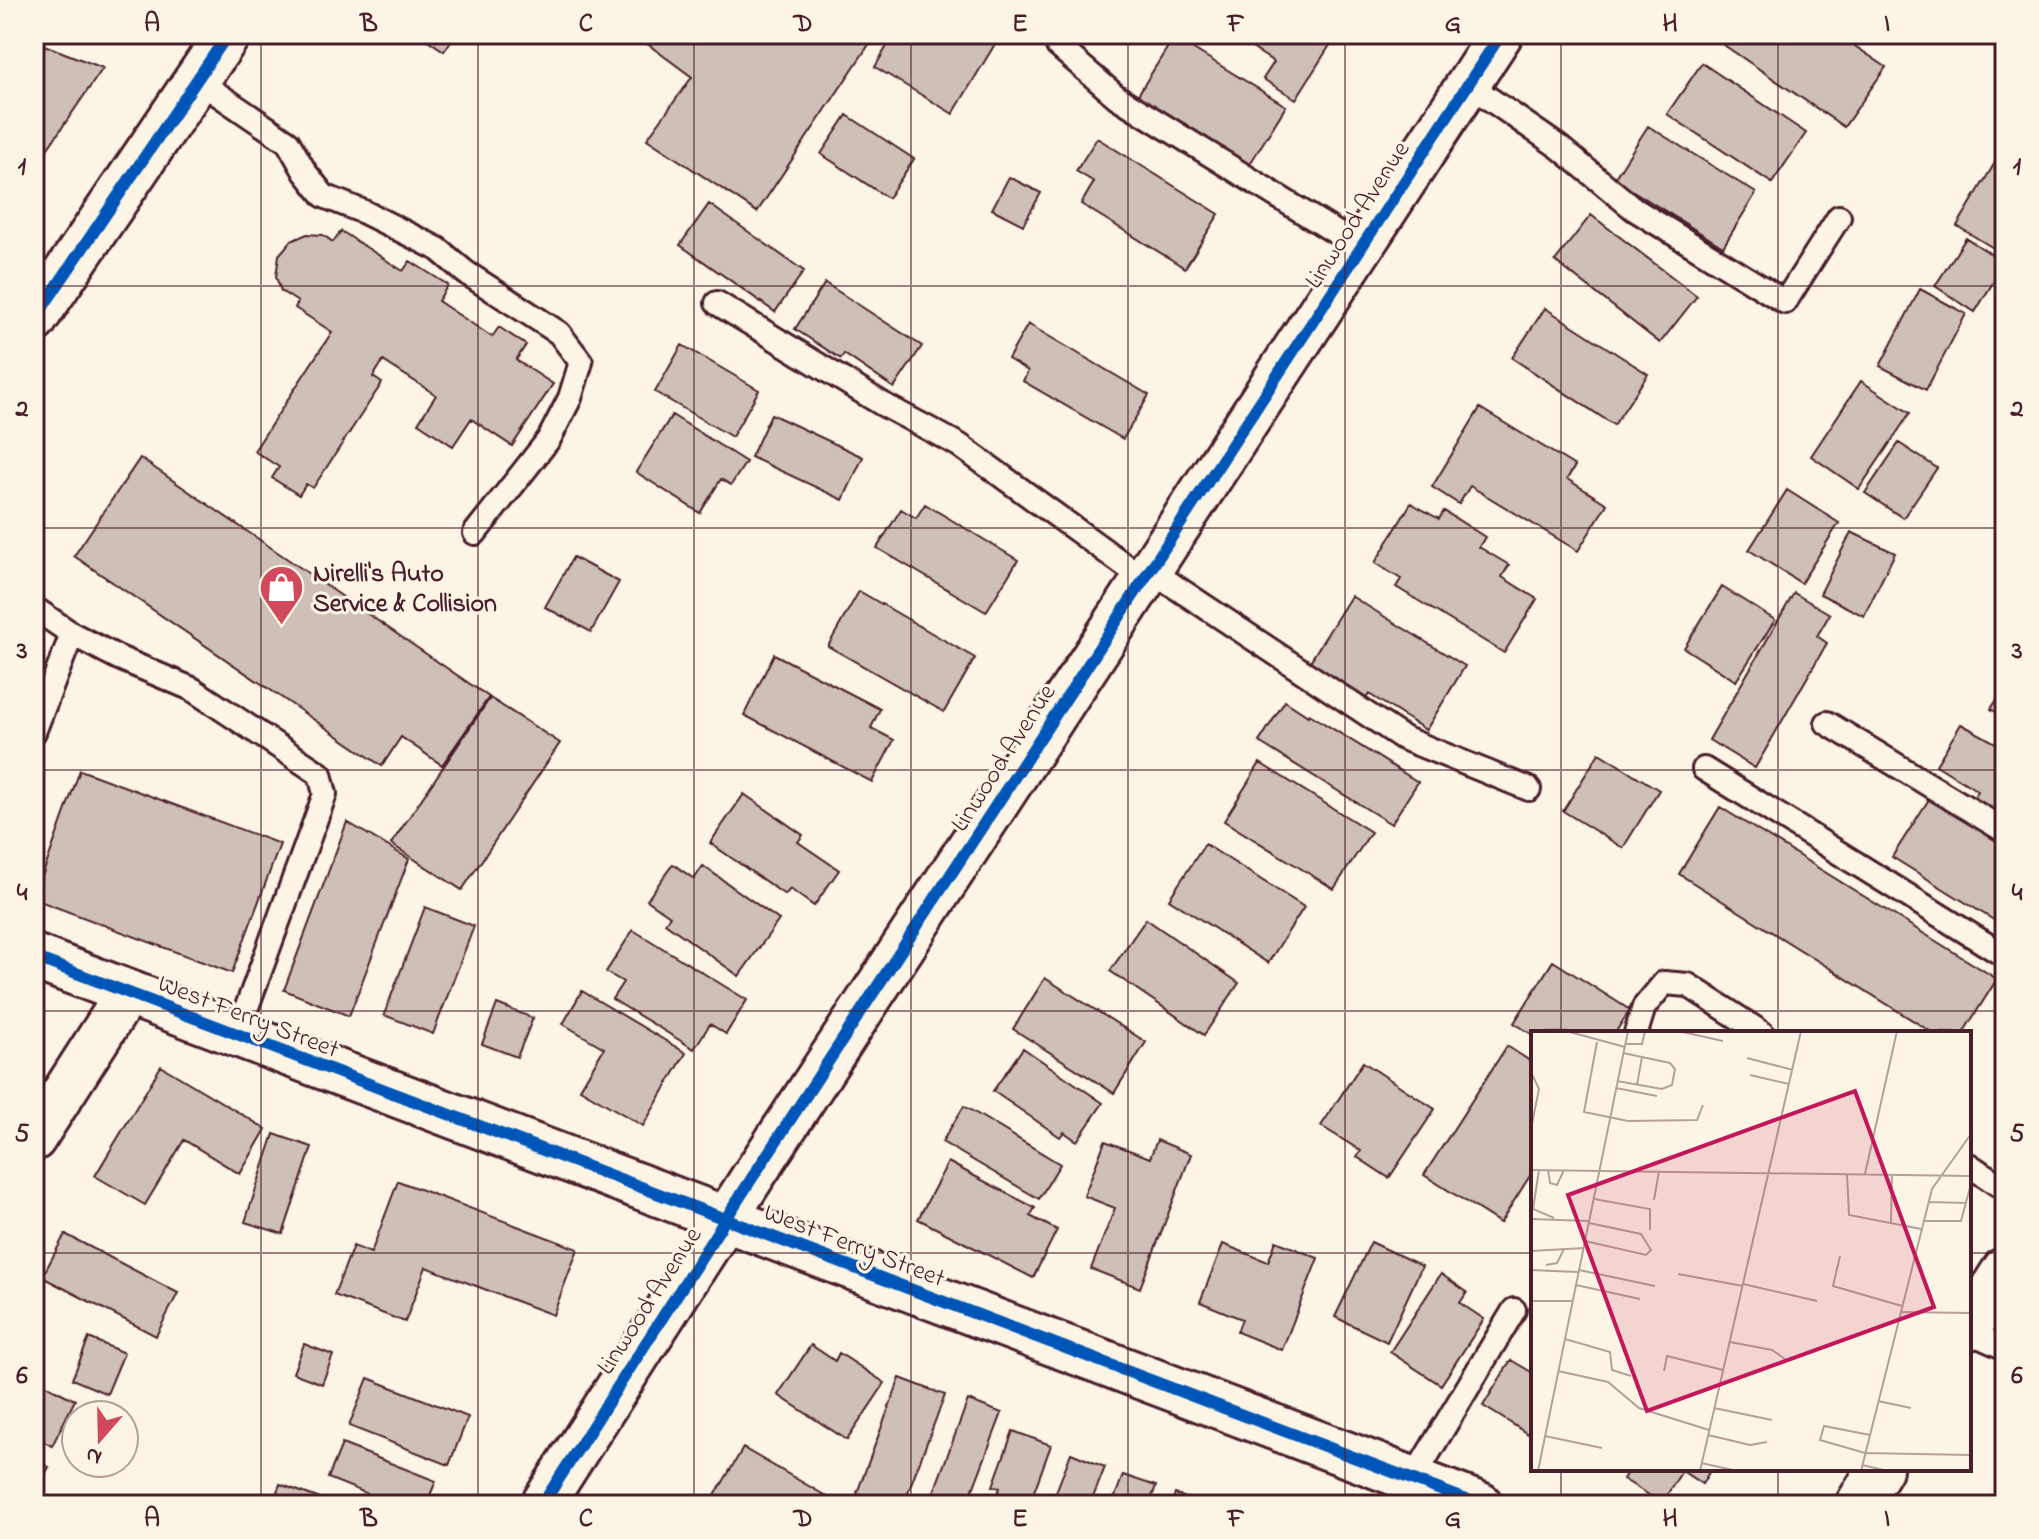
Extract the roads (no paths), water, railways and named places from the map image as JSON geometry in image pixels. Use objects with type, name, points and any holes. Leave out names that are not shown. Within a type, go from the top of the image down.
[{"type":"street","name":"Linwood Avenue","points":[[542,1505],[1501,34]]},
{"type":"street","points":[[34,320],[197,80],[214,37]]},
{"type":"street","name":"West Ferry Street","points":[[34,957],[1480,1505]]},
{"type":"street","points":[[34,1139],[128,992]]},
{"type":"street","points":[[1977,1329],[2005,1270]]},
{"type":"street","points":[[1858,1505],[1879,1471]]},
{"type":"lane","points":[[1057,34],[1058,46],[1117,97],[1361,248]]},
{"type":"lane","points":[[197,80],[288,142],[305,172],[324,196],[438,249],[465,272],[559,333],[581,362],[570,398],[549,439],[475,533]]},
{"type":"lane","points":[[1468,84],[1559,147],[1634,209],[1785,302],[1839,217]]},
{"type":"lane","points":[[717,303],[884,405],[959,445],[1147,574],[1403,738],[1529,789]]},
{"type":"lane","points":[[34,608],[72,634],[192,689],[320,774],[325,794],[237,1034]]},
{"type":"lane","points":[[34,732],[72,634]]},
{"type":"lane","points":[[1827,723],[2005,831]]},
{"type":"lane","points":[[1704,769],[2005,956]]},
{"type":"lane","points":[[1637,1031],[1644,1007],[1664,983],[1688,985],[1759,1031]]},
{"type":"lane","points":[[1971,1166],[2005,1189]]},
{"type":"lane","points":[[1413,1479],[1514,1310]]},
{"type":"place","name":"Nirelli's Auto Service & Collision","points":[[282,626]]}]
